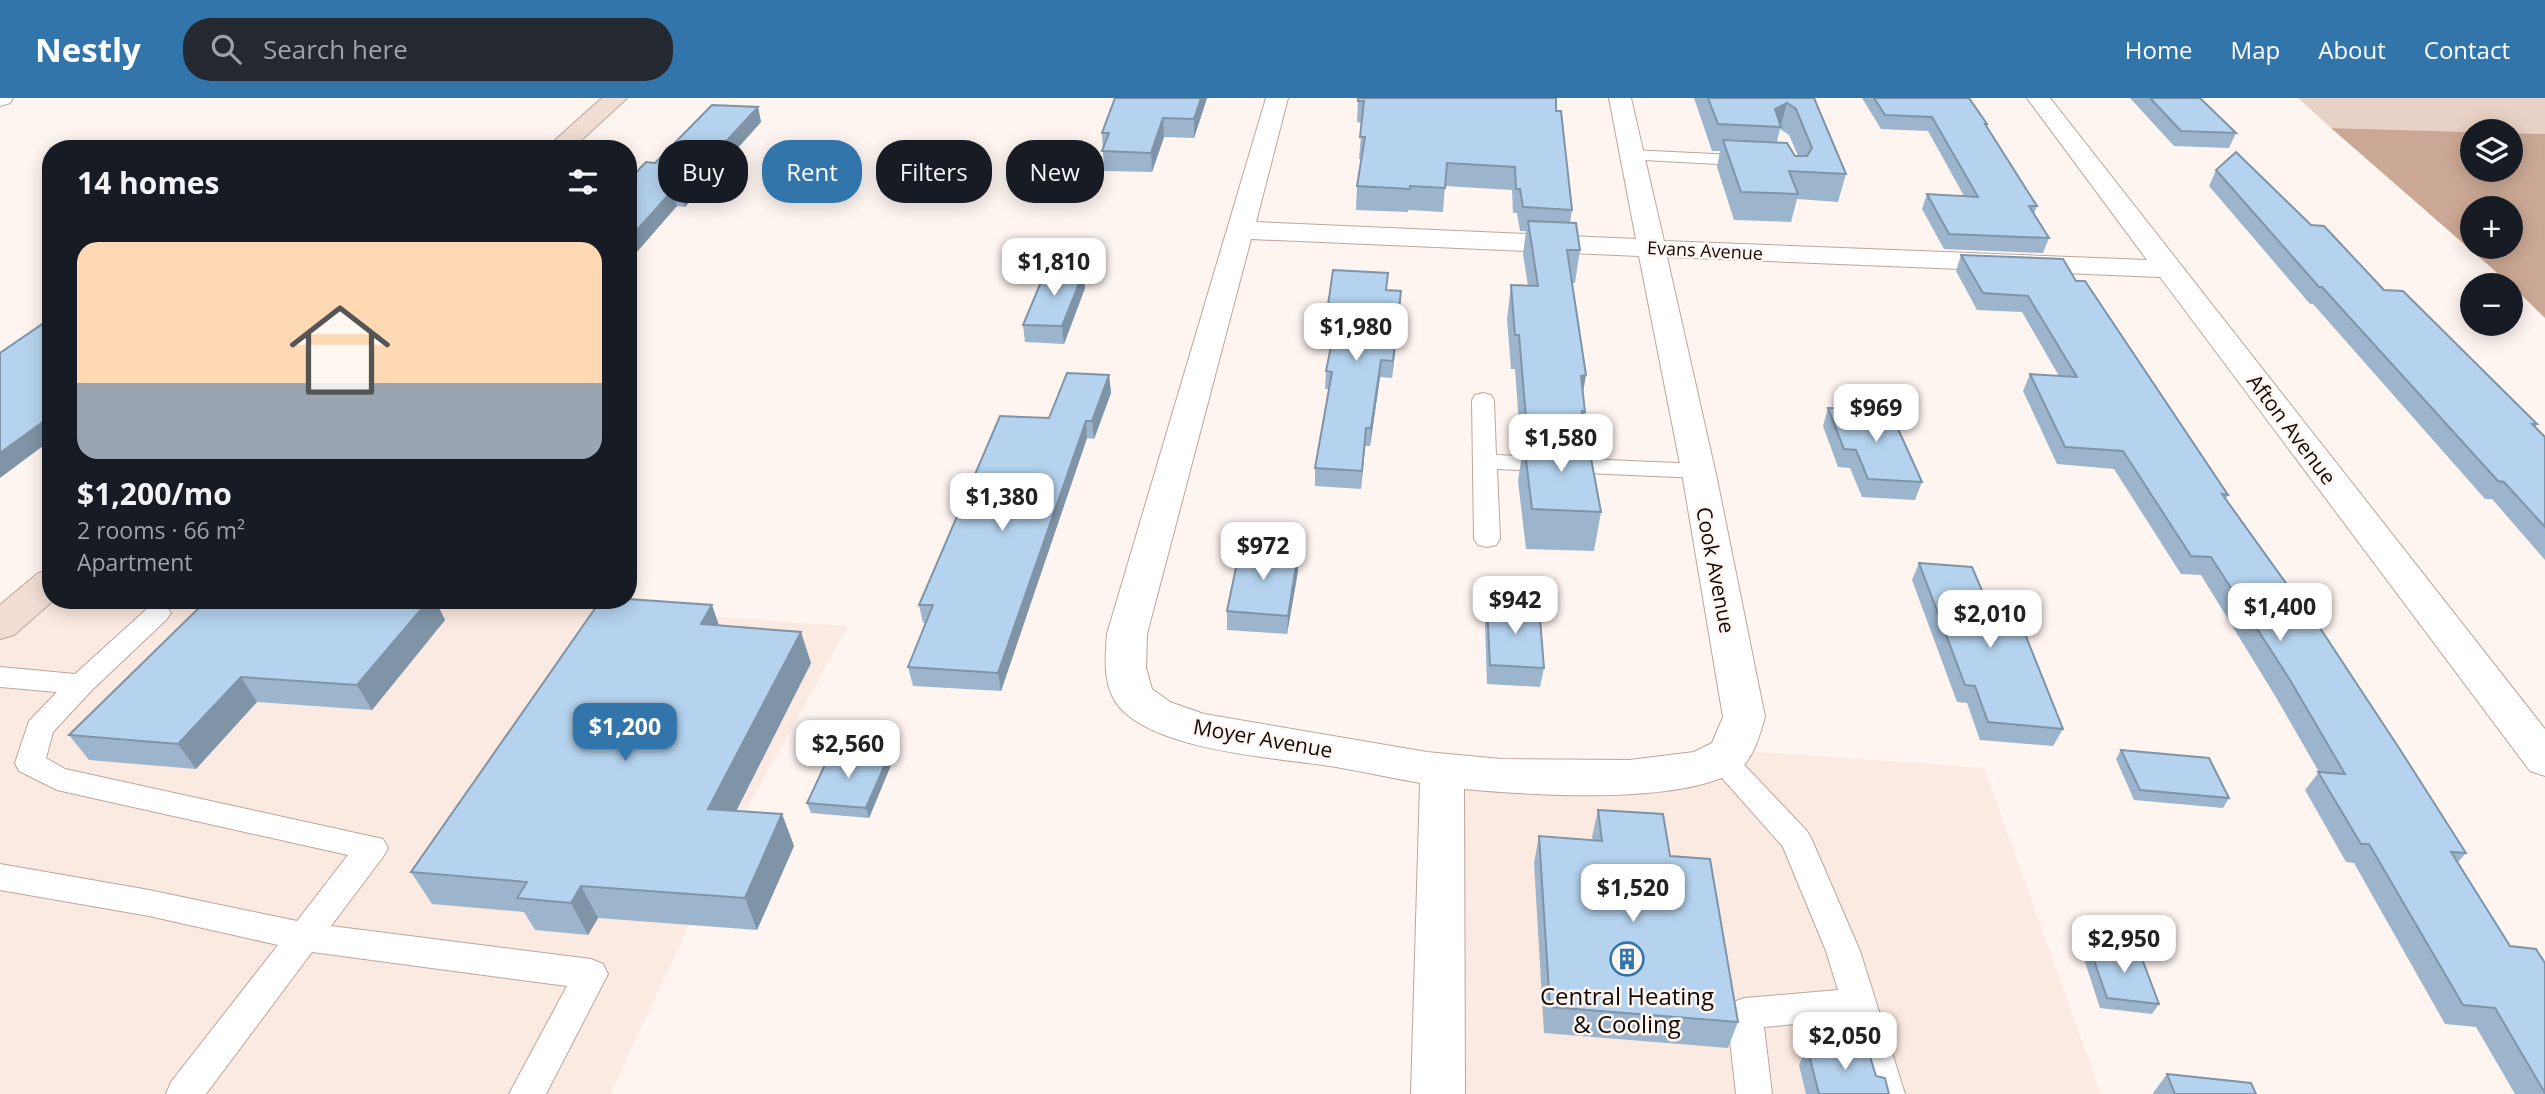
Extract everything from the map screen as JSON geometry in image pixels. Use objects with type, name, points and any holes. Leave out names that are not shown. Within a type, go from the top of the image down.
[{"type":"street","points":[[567,140],[616,98]]},
{"type":"street","name":"Moyer Avenue","points":[[1277,98],[1127,634],[1125,669],[1135,699],[1166,717],[1211,732],[1442,770]]},
{"type":"street","name":"Cook Avenue","points":[[1620,98],[1698,471],[1744,717],[1732,750],[1721,760]]},
{"type":"street","name":"Afton Avenue","points":[[2038,98],[2545,760]]},
{"type":"street","name":"Evans Avenue","points":[[1242,230],[2169,269]]},
{"type":"street","points":[[0,626],[42,590]]},
{"type":"street","points":[[1438,1094],[1442,770],[1648,778],[1692,770],[1721,760]]},
{"type":"lane","points":[[1631,155],[1775,162]]},
{"type":"lane","points":[[1483,400],[1486,539]]},
{"type":"lane","points":[[1485,461],[1698,471]]},
{"type":"lane","points":[[158,613],[81,684],[39,728],[30,763],[57,779],[372,848],[184,1094]]},
{"type":"lane","points":[[0,677],[81,684]]},
{"type":"lane","points":[[1721,760],[1796,840],[1843,951],[1887,1094]]},
{"type":"lane","points":[[0,877],[149,903],[304,937],[591,974],[527,1094]]},
{"type":"lane","points":[[1754,1094],[1745,1013],[1859,1003]]},
{"type":"shaded area","points":[[2298,98],[2545,98],[2545,134],[2523,133],[2523,119],[2460,119],[2460,132],[2331,128]]},
{"type":"shaded area","points":[[2331,128],[2460,132],[2460,182],[2523,182],[2523,133],[2545,134],[2545,318],[2523,297],[2523,273],[2497,273],[2481,259],[2523,259],[2523,196],[2460,196],[2460,241]]},
{"type":"shaded area","points":[[42,602],[42,609],[598,609],[848,626],[728,843],[610,1094],[0,1094],[0,614]]},
{"type":"shaded area","points":[[1732,750],[1984,768],[2101,1094],[1438,1094],[1442,770],[1548,776]]},
{"type":"building","points":[[1115,98],[1201,98],[1194,119],[1163,118],[1151,153],[1104,151],[1109,133],[1102,133]]},
{"type":"building","points":[[1358,98],[1556,98],[1556,111],[1561,111],[1572,210],[1523,207],[1520,189],[1516,189],[1515,167],[1447,163],[1445,188],[1357,186],[1365,137],[1360,137],[1364,101],[1358,101]]},
{"type":"building","points":[[1708,98],[1814,98],[1846,174],[1789,171],[1798,194],[1741,192],[1723,140],[1787,143],[1795,156],[1807,156],[1812,148],[1796,109],[1787,103],[1775,109],[1781,127],[1718,124]]},
{"type":"building","points":[[1874,98],[1969,98],[2037,206],[2029,206],[2049,238],[1949,234],[1927,194],[1978,197],[1932,117],[1885,115]]},
{"type":"building","points":[[2150,98],[2200,98],[2236,133],[2181,131]]},
{"type":"building","points":[[712,105],[758,107],[727,140],[678,140]]},
{"type":"building","points":[[2236,152],[2311,225],[2324,226],[2384,290],[2403,291],[2537,424],[2532,424],[2545,437],[2545,527],[2504,482],[2498,481],[2322,287],[2319,287],[2216,170]]},
{"type":"building","points":[[658,160],[658,203],[661,203],[637,230],[637,172],[646,162],[655,163]]},
{"type":"building","points":[[1528,221],[1576,223],[1580,250],[1567,250],[1586,375],[1581,376],[1585,412],[1582,411],[1583,420],[1526,418],[1519,335],[1515,335],[1511,285],[1538,286]]},
{"type":"building","points":[[1961,255],[2063,259],[2076,281],[2085,281],[2228,495],[2222,494],[2293,593],[2297,593],[2399,748],[2466,853],[2451,852],[2510,946],[2536,949],[2545,963],[2545,1093],[2495,1008],[2463,1005],[2369,844],[2361,844],[2318,772],[2345,774],[2290,680],[2211,557],[2191,556],[2123,451],[2065,447],[2030,374],[2077,377],[2028,296],[1983,293]]},
{"type":"building","points":[[1046,270],[1084,271],[1062,326],[1023,325]]},
{"type":"building","points":[[1333,270],[1388,273],[1386,290],[1401,291],[1393,361],[1381,360],[1371,428],[1366,428],[1362,471],[1315,468],[1332,372],[1326,371],[1338,312],[1327,312]]},
{"type":"building","points":[[42,324],[42,423],[0,453],[0,353]]},
{"type":"building","points":[[1067,373],[1109,375],[1092,421],[1086,421],[998,673],[908,667],[933,605],[919,605],[1000,416],[1049,418]]},
{"type":"building","points":[[1828,408],[1890,411],[1922,482],[1868,479],[1856,450],[1844,449]]},
{"type":"building","points":[[1528,434],[1587,437],[1601,512],[1532,509],[1524,443],[1528,443]]},
{"type":"building","points":[[1240,548],[1298,553],[1288,616],[1227,611]]},
{"type":"building","points":[[1919,563],[1972,567],[1989,607],[2015,609],[2063,729],[1988,722],[1975,686],[1965,685]]},
{"type":"building","points":[[637,600],[712,605],[701,624],[801,632],[708,809],[782,814],[745,898],[581,886],[571,903],[517,898],[527,882],[411,872],[595,609],[637,609]]},
{"type":"building","points":[[1487,604],[1539,607],[1544,668],[1490,665]]},
{"type":"building","points":[[198,609],[421,609],[357,685],[241,677],[178,744],[69,735]]},
{"type":"building","points":[[2121,750],[2209,758],[2229,798],[2140,790]]},
{"type":"building","points":[[831,752],[889,755],[866,808],[807,803]]},
{"type":"building","name":"Central Heating & Cooling","points":[[1598,810],[1663,814],[1670,856],[1710,859],[1738,1022],[1550,1007],[1539,836],[1602,841]]},
{"type":"building","points":[[2089,946],[2139,951],[2159,1004],[2107,998]]},
{"type":"building","points":[[1807,1047],[1868,1050],[1876,1076],[1885,1078],[1889,1094],[1819,1094]]},
{"type":"building","points":[[2167,1074],[2251,1083],[2256,1094],[2175,1094]]},
{"type":"place","name":"Central Heating & Cooling","points":[[1627,959]]}]
